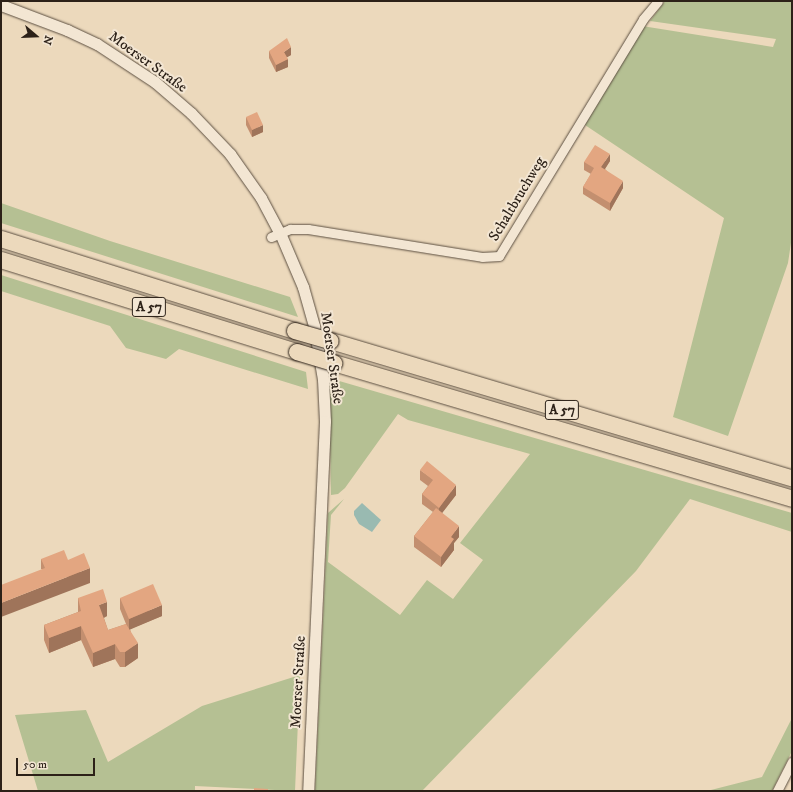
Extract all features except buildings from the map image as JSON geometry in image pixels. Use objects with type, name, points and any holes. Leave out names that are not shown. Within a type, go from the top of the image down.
[{"type":"highway","name":"A 57","points":[[1,239],[295,331],[792,478]]},
{"type":"highway","name":"A 57","points":[[1,260],[297,352],[792,499]]},
{"type":"street","name":"Schaltbruchweg","points":[[276,235],[290,229],[308,229],[487,258],[499,256],[643,19],[658,1]]},
{"type":"street","name":"Moerser Straße","points":[[1,5],[67,30],[97,44],[155,82],[191,113],[230,154],[261,198],[276,235],[303,287],[314,326],[323,379],[325,421],[308,791]]},
{"type":"street","points":[[777,791],[792,762]]},
{"type":"green space","points":[[665,1],[792,1],[792,236],[788,263],[728,436],[673,417],[724,218],[585,125],[642,26],[773,47],[776,39],[650,21]]},
{"type":"green space","points":[[1,203],[110,241],[290,297],[298,317],[1,223]]},
{"type":"green space","points":[[1,275],[306,372],[308,389],[179,349],[166,359],[126,348],[110,326],[1,291]]},
{"type":"green space","points":[[329,378],[792,513],[792,532],[690,499],[636,571],[422,791],[315,791],[328,513],[344,499],[331,515],[328,562],[400,615],[427,580],[453,599],[483,560],[460,543],[530,454],[408,420],[398,414],[345,488],[338,494],[331,495]]},
{"type":"green space","points":[[300,675],[295,791],[195,786],[195,791],[38,791],[15,715],[86,710],[108,762],[202,706]]},
{"type":"green space","points":[[792,718],[792,751],[772,791],[707,791],[762,777]]},
{"type":"water","points":[[362,503],[381,520],[372,532],[359,524],[354,515],[354,511]]}]
